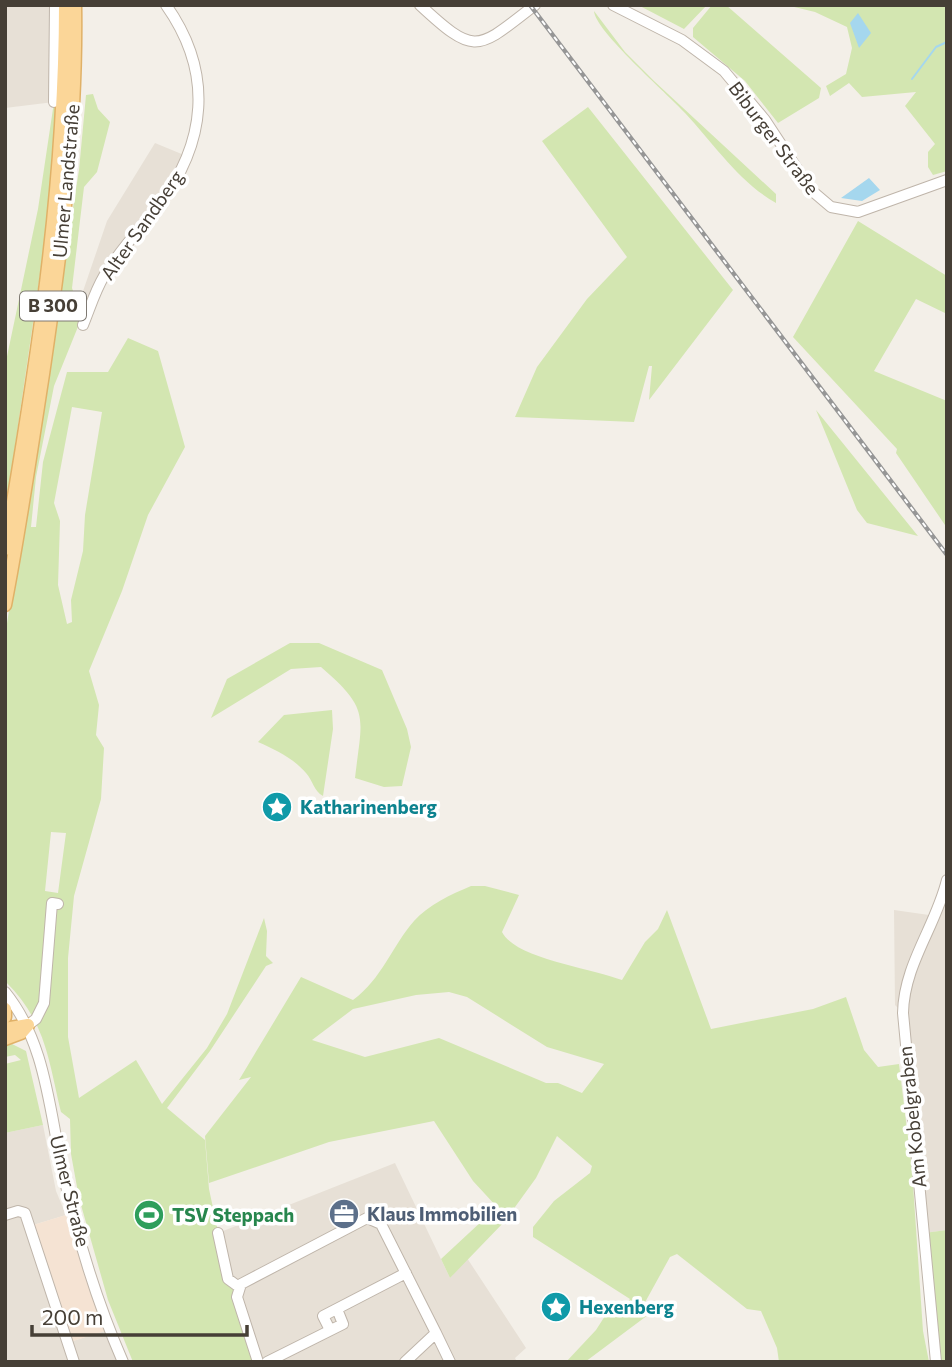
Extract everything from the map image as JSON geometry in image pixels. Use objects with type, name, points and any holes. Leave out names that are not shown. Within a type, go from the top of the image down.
[{"type":"main road","name":"Ulmer Landstraße","points":[[5,549],[58,190],[64,118],[65,5]]},
{"type":"main road","name":"Ulmer Landstraße","points":[[5,605],[41,389],[68,191],[74,119],[75,5]]},
{"type":"main road","points":[[5,1009],[5,1017]]},
{"type":"main road","points":[[5,1030],[30,1023]]},
{"type":"main road","points":[[5,1039],[20,1033],[30,1023]]},
{"type":"street","points":[[54,102],[55,5]]},
{"type":"street","name":"Alter Sandberg","points":[[83,325],[105,274],[165,196],[182,169],[194,140],[199,113],[198,82],[191,49],[166,5]]},
{"type":"street","points":[[420,5],[458,38],[478,43],[490,40],[535,5]]},
{"type":"street","name":"Biburger Straße","points":[[613,5],[682,40],[724,71],[765,120],[811,190],[831,206],[858,212],[947,180]]},
{"type":"street","name":"Am Kobelgraben","points":[[936,1362],[902,1013],[909,971],[931,928],[947,880]]},
{"type":"street","points":[[30,1023],[44,1003],[52,903],[58,904]]},
{"type":"street","name":"Ulmer Straße","points":[[5,992],[30,1023],[44,1074],[75,1218],[97,1294],[123,1362]]},
{"type":"street","points":[[9,1214],[25,1213],[74,1362]]},
{"type":"street","points":[[239,1287],[367,1218],[381,1224],[450,1362]]},
{"type":"street","points":[[218,1233],[228,1279],[239,1287]]},
{"type":"street","points":[[330,1331],[323,1316],[405,1273]]},
{"type":"street","points":[[239,1287],[239,1304],[258,1362]]},
{"type":"street","points":[[267,1362],[343,1324],[337,1309]]},
{"type":"street","points":[[405,1362],[436,1333]]},
{"type":"shaded area","points":[[5,5],[55,5],[54,102],[5,108]]},
{"type":"shaded area","points":[[155,143],[184,155],[173,176],[88,302],[80,300],[107,221]]},
{"type":"shaded area","points":[[947,880],[947,1230],[924,1233],[903,1013],[895,1005],[894,910],[936,916]]},
{"type":"shaded area","points":[[43,1125],[56,1191],[66,1215],[30,1226],[67,1343],[110,1329],[123,1362],[5,1362],[5,1133]]},
{"type":"shaded area","points":[[395,1163],[450,1278],[467,1258],[526,1348],[515,1358],[517,1362],[258,1362],[218,1233]]},
{"type":"shaded area","points":[[66,1215],[105,1331],[67,1343],[30,1226]]},
{"type":"green space","points":[[638,5],[707,5],[684,29]]},
{"type":"green space","points":[[712,5],[726,5],[821,88],[819,98],[778,123],[745,81],[693,37],[693,28]]},
{"type":"green space","points":[[786,5],[947,5],[947,171],[933,175],[928,167],[928,152],[935,144],[905,106],[916,92],[862,97],[849,83],[830,96],[826,86],[846,74],[852,48],[847,27],[815,12]]},
{"type":"green space","points":[[594,11],[625,52],[776,194],[776,203],[750,184],[728,162],[685,113],[606,33]]},
{"type":"green space","points":[[93,94],[98,109],[110,122],[97,172],[84,187],[72,288],[76,300],[88,302],[54,386],[36,477],[31,527],[36,527],[43,462],[67,372],[108,372],[128,338],[158,351],[185,447],[148,515],[122,591],[89,671],[99,705],[96,735],[104,748],[101,799],[74,896],[68,958],[68,1037],[79,1098],[136,1060],[162,1104],[207,1048],[227,1014],[264,918],[267,931],[266,956],[273,963],[266,966],[210,1051],[167,1108],[205,1140],[209,1189],[228,1278],[234,1283],[258,1362],[133,1362],[108,1300],[79,1198],[71,1154],[70,1119],[61,1112],[44,1042],[37,1026],[19,996],[5,981],[5,636],[79,170],[86,95]],"holes":[[[72,407],[102,412],[85,515],[83,551],[71,600],[72,622],[67,624],[58,585],[60,521],[54,503]],[[51,832],[66,833],[58,893],[45,891]]]},
{"type":"green space","points":[[54,102],[60,102],[56,165],[5,515],[5,366],[38,209]]},
{"type":"green space","points":[[588,107],[733,290],[649,400],[652,366],[649,366],[634,422],[515,417],[537,367],[587,299],[627,257],[542,141]]},
{"type":"green space","points":[[858,221],[947,276],[947,314],[916,299],[874,371],[947,401],[947,528],[896,453],[897,449],[793,337]]},
{"type":"green space","points":[[816,410],[918,536],[867,523],[857,510]]},
{"type":"green space","points":[[290,643],[319,643],[382,670],[407,729],[411,747],[402,786],[384,787],[355,778],[361,727],[356,705],[321,667],[291,669],[211,718],[227,679]]},
{"type":"green space","points":[[332,710],[333,729],[323,796],[296,763],[258,742],[284,715]]},
{"type":"green space","points":[[471,886],[485,886],[519,895],[502,932],[522,949],[556,962],[622,980],[645,942],[658,929],[667,910],[711,1029],[813,1009],[846,997],[864,1050],[878,1067],[899,1064],[912,1170],[923,1331],[929,1362],[779,1362],[777,1348],[761,1311],[747,1309],[677,1254],[670,1257],[643,1306],[656,1309],[585,1362],[566,1362],[596,1330],[612,1305],[624,1307],[630,1299],[533,1237],[533,1227],[554,1201],[590,1173],[592,1166],[557,1136],[536,1178],[505,1221],[450,1278],[441,1259],[497,1207],[473,1181],[434,1121],[329,1142],[209,1183],[205,1136],[251,1077],[239,1080],[301,977],[353,1000],[372,982],[420,915],[441,900]],"holes":[[[449,992],[467,997],[547,1047],[604,1064],[582,1093],[558,1083],[546,1083],[439,1038],[365,1057],[312,1040],[353,1009],[416,995]]]},
{"type":"green space","points":[[12,1044],[26,1051],[43,1125],[5,1133],[5,1064],[21,1060],[15,1055],[5,1057],[5,1046]]},
{"type":"green space","points":[[947,1230],[947,1362],[936,1362],[924,1233]]},
{"type":"water","points":[[858,13],[871,33],[859,48],[850,23]]},
{"type":"water","points":[[869,178],[880,190],[862,201],[841,198]]},
{"type":"waterway","points":[[912,79],[936,47],[947,42]]},
{"type":"railway","points":[[530,5],[947,555]]},
{"type":"place","name":"Katharinenberg","points":[[277,807]]},
{"type":"place","name":"Klaus Immobilien","points":[[344,1214]]},
{"type":"place","name":"TSV Steppach","points":[[149,1215]]},
{"type":"place","name":"Hexenberg","points":[[556,1307]]}]
